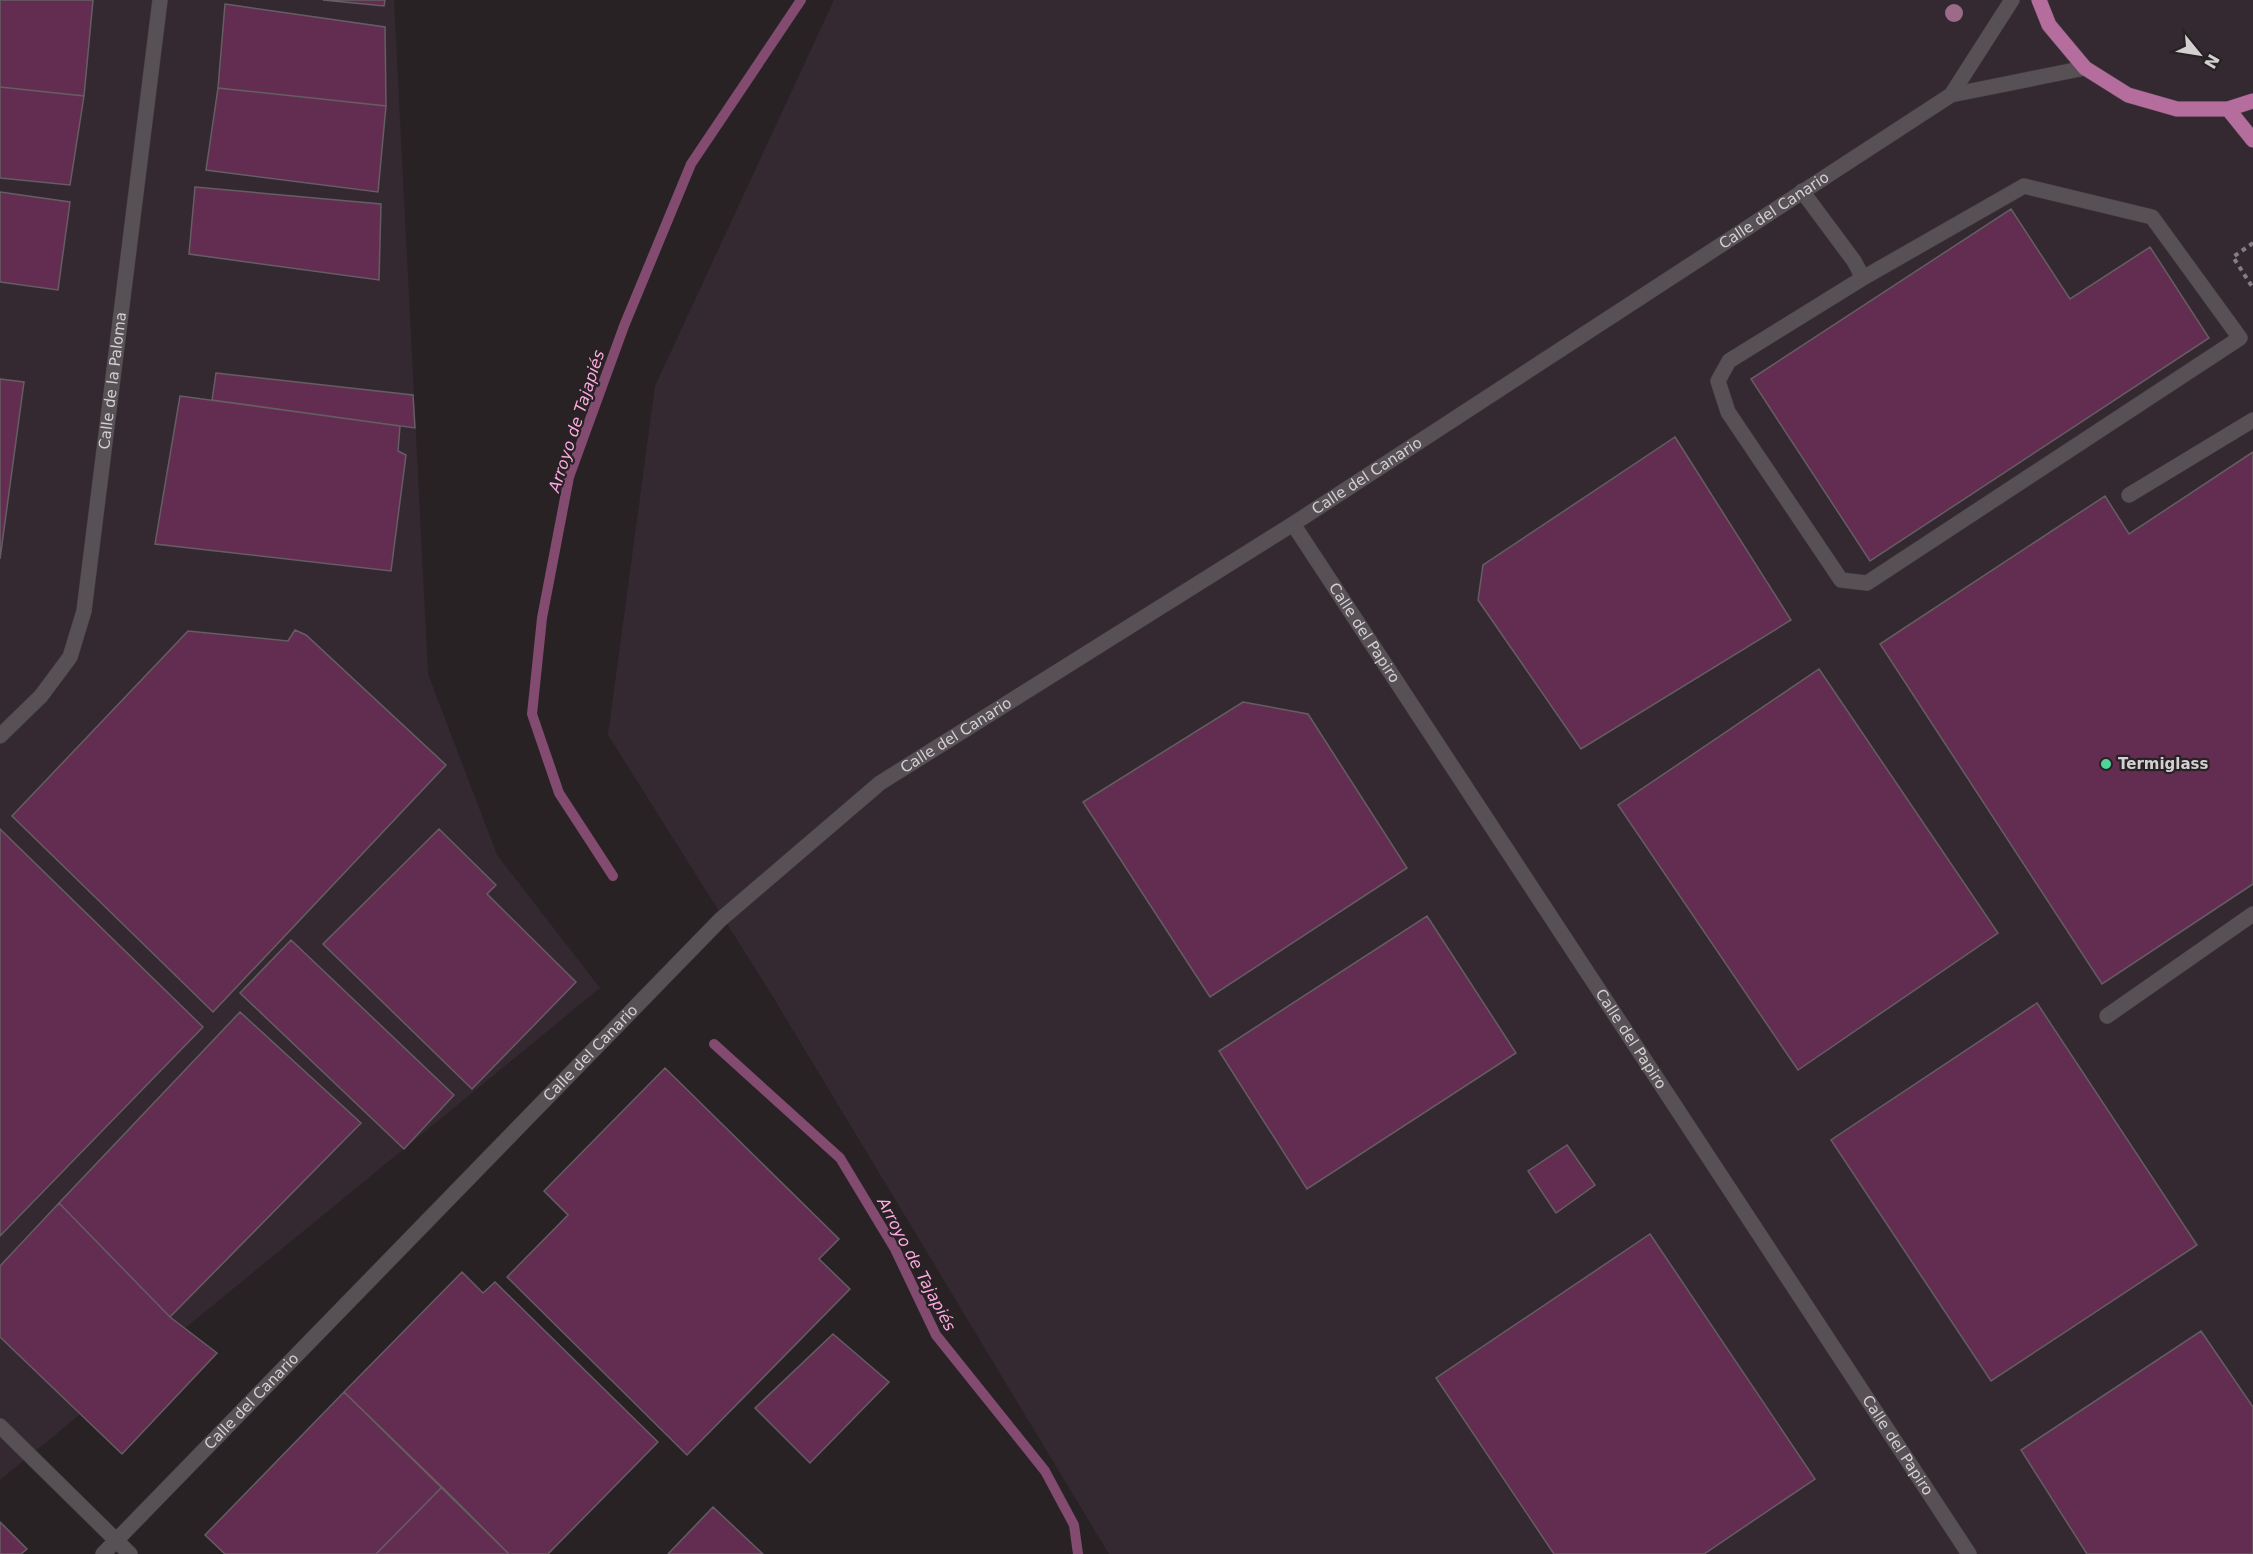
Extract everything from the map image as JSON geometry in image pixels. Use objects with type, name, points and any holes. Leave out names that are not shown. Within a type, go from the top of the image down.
[{"type":"main road","points":[[2039,0],[2049,25],[2085,68],[2128,95],[2177,109],[2228,109],[2253,101]]},
{"type":"main road","points":[[2228,109],[2253,140]]},
{"type":"street","name":"Calle de la Paloma","points":[[0,736],[41,696],[70,657],[84,611],[160,0]]},
{"type":"street","name":"Calle del Canario","points":[[1951,95],[2012,0]]},
{"type":"street","name":"Calle del Canario","points":[[103,1554],[729,912],[880,783],[1293,524],[1951,95],[2085,68]]},
{"type":"street","points":[[2024,186],[2152,217],[2240,338],[1867,583],[1841,580],[1728,412],[1718,381],[1729,361],[1863,278],[2024,186]]},
{"type":"street","points":[[1802,191],[1854,261],[1863,278]]},
{"type":"street","points":[[2129,495],[2253,420]]},
{"type":"street","name":"Calle del Papiro","points":[[1293,524],[1969,1554]]},
{"type":"street","points":[[2107,1016],[2253,914]]},
{"type":"street","points":[[0,1426],[130,1554]]},
{"type":"path","points":[[2253,243],[2233,257],[2253,288]]},
{"type":"shaded area","points":[[0,0],[394,0],[428,674],[497,855],[600,988],[0,1480]]},
{"type":"shaded area","points":[[834,0],[2253,0],[2253,1554],[1109,1554],[770,992],[608,735],[655,386]]},
{"type":"building","points":[[0,0],[93,0],[84,96],[0,87]]},
{"type":"building","points":[[323,0],[385,0],[384,6]]},
{"type":"building","points":[[225,4],[385,27],[386,106],[218,88]]},
{"type":"building","points":[[0,87],[84,96],[70,185],[0,178]]},
{"type":"building","points":[[218,88],[386,106],[378,192],[206,170]]},
{"type":"building","points":[[195,187],[381,204],[379,280],[189,254]]},
{"type":"building","points":[[0,192],[70,202],[58,290],[0,282]]},
{"type":"building","points":[[2011,209],[2070,299],[2150,247],[2209,338],[1870,561],[1751,379]]},
{"type":"building","points":[[216,373],[413,395],[415,428],[212,400]]},
{"type":"building","points":[[0,379],[24,382],[0,559]]},
{"type":"building","points":[[180,396],[400,426],[398,451],[406,455],[391,571],[155,544]]},
{"type":"building","points":[[1675,437],[1791,620],[1581,749],[1478,600],[1483,565]]},
{"type":"building","name":"Termiglass","points":[[2253,452],[2253,884],[2102,984],[1880,644],[2105,496],[2129,534]]},
{"type":"building","points":[[295,630],[306,635],[446,765],[213,1012],[12,816],[188,631],[288,641]]},
{"type":"building","points":[[1819,669],[1998,933],[1798,1070],[1618,805]]},
{"type":"building","points":[[1243,702],[1308,714],[1407,868],[1210,997],[1083,802]]},
{"type":"building","points":[[0,829],[203,1027],[0,1236]]},
{"type":"building","points":[[439,829],[496,885],[487,894],[576,982],[472,1089],[323,944]]},
{"type":"building","points":[[1427,916],[1516,1053],[1307,1189],[1219,1051]]},
{"type":"building","points":[[291,940],[454,1095],[404,1149],[240,993]]},
{"type":"building","points":[[2037,1003],[2197,1245],[1991,1381],[1831,1140]]},
{"type":"building","points":[[240,1012],[361,1123],[170,1317],[59,1203]]},
{"type":"building","points":[[665,1068],[839,1239],[819,1259],[850,1289],[687,1455],[507,1277],[568,1215],[544,1191]]},
{"type":"building","points":[[1567,1145],[1595,1185],[1556,1213],[1528,1171]]},
{"type":"building","points":[[59,1203],[170,1317],[217,1353],[122,1454],[0,1337],[0,1266]]},
{"type":"building","points":[[1650,1234],[1815,1479],[1704,1554],[1554,1554],[1436,1378]]},
{"type":"building","points":[[462,1272],[483,1293],[495,1282],[658,1442],[548,1554],[509,1554],[344,1392]]},
{"type":"building","points":[[2201,1331],[2253,1407],[2253,1554],[2087,1554],[2021,1450]]},
{"type":"building","points":[[833,1334],[889,1382],[810,1463],[755,1408]]},
{"type":"building","points":[[344,1392],[442,1487],[376,1554],[225,1554],[205,1535]]},
{"type":"building","points":[[442,1487],[509,1554],[376,1554]]},
{"type":"building","points":[[713,1507],[763,1554],[668,1554]]},
{"type":"building","points":[[0,1522],[27,1549],[21,1554],[0,1554]]},
{"type":"waterway","name":"Arroyo de Tajapiés","points":[[613,876],[559,793],[532,714],[542,618],[569,477],[624,326],[691,164],[801,0]]},
{"type":"waterway","name":"Arroyo de Tajapiés","points":[[714,1044],[840,1158],[895,1249],[936,1335],[1045,1471],[1074,1525],[1078,1554]]},
{"type":"place","name":"Termiglass","points":[[2106,764]]}]
